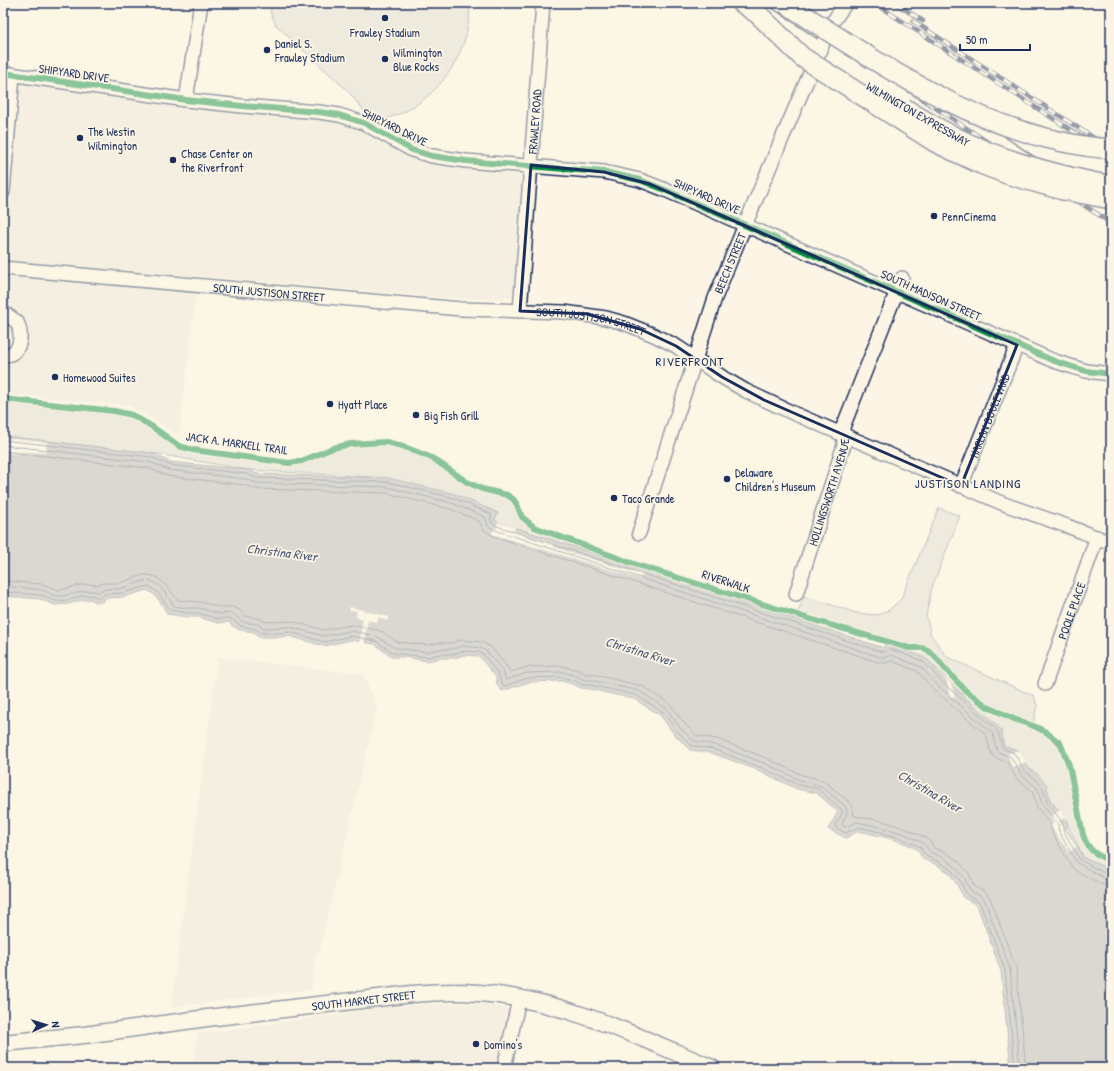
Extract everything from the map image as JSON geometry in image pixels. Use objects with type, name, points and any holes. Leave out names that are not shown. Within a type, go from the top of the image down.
[{"type":"highway","name":"WILMINGTON EXPRESSWAY","points":[[742,3],[755,9],[863,83],[958,139],[1046,171],[1111,186]]},
{"type":"highway","name":"WILMINGTON EXPRESSWAY","points":[[785,3],[857,50],[926,90],[957,105],[1007,126],[1050,139],[1090,147],[1111,149]]},
{"type":"highway","points":[[755,9],[802,57],[935,142],[981,164],[1010,175],[1064,190],[1111,199]]},
{"type":"highway","points":[[1007,126],[1052,156],[1111,169]]},
{"type":"main road","name":"SOUTH MARKET STREET","points":[[3,1043],[84,1035],[215,1017],[423,993],[478,993],[519,999],[579,1013],[712,1068]]},
{"type":"street","points":[[186,100],[201,3]]},
{"type":"street","name":"FRAWLEY ROAD","points":[[520,311],[543,3]]},
{"type":"street","name":"BEECH STREET","points":[[639,533],[715,298],[834,20],[846,3]]},
{"type":"street","points":[[755,9],[821,50]]},
{"type":"street","points":[[3,192],[8,74]]},
{"type":"street","name":"SHIPYARD DRIVE","points":[[8,74],[186,100],[339,115],[364,123],[412,150],[432,156],[604,172],[640,180],[745,225]]},
{"type":"street","name":"SOUTH MADISON STREET","points":[[745,225],[1017,345],[1071,367],[1086,371],[1111,374]]},
{"type":"street","name":"SOUTH JUSTISON STREET","points":[[3,268],[409,305],[461,309],[587,314],[624,323],[676,346],[722,378],[793,413],[1004,504],[1111,543]]},
{"type":"street","name":"HOLLINGSWORTH AVENUE","points":[[796,594],[844,445],[843,427],[902,278]]},
{"type":"street","points":[[3,312],[17,322],[20,335],[19,344],[14,352],[3,355]]},
{"type":"street","name":"HARLAN BOULEVARD","points":[[961,486],[1017,345]]},
{"type":"street","name":"POOLE PLACE","points":[[1045,684],[1096,537]]},
{"type":"street","points":[[504,1068],[519,999]]},
{"type":"highlighted area","points":[[531,165],[604,172],[650,184],[1017,345],[961,486],[764,400],[722,377],[676,346],[640,329],[587,314],[520,311]]},
{"type":"shaded area","name":"Wilmington Blue Rocks","points":[[272,3],[470,3],[466,36],[453,66],[444,79],[420,102],[406,111],[374,123],[348,91],[276,25],[270,12]]},
{"type":"shaded area","points":[[3,78],[341,120],[360,127],[384,141],[517,171],[522,176],[515,298],[459,299],[198,276],[179,435],[129,405],[3,394]]},
{"type":"shaded area","points":[[3,399],[114,411],[151,426],[179,446],[274,461],[310,458],[351,444],[386,442],[413,450],[467,482],[507,495],[522,517],[558,536],[797,615],[804,596],[856,613],[877,615],[889,610],[901,599],[939,508],[960,516],[932,587],[926,616],[931,635],[947,657],[1034,696],[1037,705],[1033,725],[1060,743],[1071,778],[1081,827],[1092,852],[1111,862],[1111,873],[1084,858],[1067,821],[1050,800],[1046,784],[1026,765],[1017,750],[1004,746],[1001,730],[972,704],[928,660],[920,656],[885,643],[494,521],[498,513],[388,478],[249,470],[152,453],[3,436]]},
{"type":"shaded area","points":[[218,657],[363,674],[377,706],[319,954],[315,955],[312,989],[171,1007]]},
{"type":"shaded area","points":[[425,1004],[485,1004],[502,1007],[522,1016],[510,1068],[193,1068],[198,1034],[374,1009]]},
{"type":"water","name":"Christina River","points":[[3,436],[152,453],[170,462],[249,470],[257,474],[388,478],[455,494],[498,513],[494,520],[498,522],[884,648],[885,643],[928,660],[944,679],[996,724],[1001,730],[1004,746],[1017,750],[1028,768],[1037,774],[1046,784],[1050,800],[1067,821],[1068,826],[1066,828],[1084,858],[1111,872],[1111,1068],[1011,1068],[1001,971],[977,905],[964,898],[955,881],[948,872],[923,859],[918,851],[913,847],[898,841],[858,831],[846,838],[828,829],[838,812],[817,793],[797,789],[760,771],[712,753],[690,750],[674,734],[660,715],[634,699],[581,688],[562,681],[529,682],[502,691],[497,685],[496,677],[479,656],[463,655],[455,658],[441,658],[427,661],[405,657],[391,657],[375,644],[351,640],[324,646],[289,636],[258,637],[255,632],[240,630],[231,625],[230,622],[218,623],[198,617],[167,614],[156,597],[147,590],[123,597],[106,598],[102,602],[96,602],[90,599],[68,604],[55,605],[40,599],[3,596]]},
{"type":"pier","points":[[3,438],[47,442],[46,453],[3,453]]},
{"type":"pier","points":[[498,522],[515,527],[514,531],[554,544],[554,547],[642,575],[640,579],[492,534],[494,528],[496,529]]},
{"type":"pier","points":[[350,607],[389,617],[387,621],[379,617],[377,622],[368,620],[364,644],[359,644],[363,619],[356,617],[357,611],[349,610]]},
{"type":"pier","points":[[946,678],[951,683],[955,696],[950,697]]},
{"type":"pier","points":[[1019,750],[1026,762],[1012,767],[1007,754]]},
{"type":"pier","points":[[1060,810],[1066,817],[1059,821],[1077,847],[1069,852],[1050,826],[1054,823],[1050,817]]},
{"type":"railway","points":[[776,3],[1111,223]]},
{"type":"railway","points":[[874,3],[1111,156]]},
{"type":"railway","points":[[895,3],[923,21]]},
{"type":"railway","points":[[913,21],[1111,149]]},
{"type":"cycle path","points":[[3,73],[186,100],[339,115],[364,123],[412,150],[432,156],[466,161],[604,172],[640,180],[1054,361],[1086,371],[1111,374]]},
{"type":"cycle path","name":"JACK A. MARKELL TRAIL","points":[[3,399],[114,411],[132,415],[151,426],[179,446],[193,450],[289,463],[302,461],[333,448],[351,444],[386,442],[402,446],[432,458],[467,482],[482,489],[507,495],[516,503],[522,517],[534,527],[637,565],[909,648],[923,648],[928,650],[966,691],[988,707],[1036,727],[1046,732],[1060,743],[1069,765],[1085,841],[1094,852],[1111,862]]},
{"type":"place","name":"Frawley Stadium","points":[[385,18]]},
{"type":"place","name":"Daniel S. Frawley Stadium","points":[[267,50]]},
{"type":"place","name":"Wilmington Blue Rocks","points":[[385,59]]},
{"type":"place","name":"The Westin Wilmington","points":[[80,138]]},
{"type":"place","name":"Chase Center on the Riverfront","points":[[173,160]]},
{"type":"place","name":"PennCinema","points":[[934,216]]},
{"type":"place","name":"Homewood Suites","points":[[55,377]]},
{"type":"place","name":"Hyatt Place","points":[[330,404]]},
{"type":"place","name":"Big Fish Grill","points":[[416,415]]},
{"type":"place","name":"Delaware Children's Museum","points":[[727,479]]},
{"type":"place","name":"Taco Grande","points":[[614,498]]},
{"type":"place","name":"Domino's","points":[[476,1044]]},
{"type":"district","name":"RIVERFRONT","points":[[690,361]]},
{"type":"district","name":"JUSTISON LANDING","points":[[968,483]]}]
